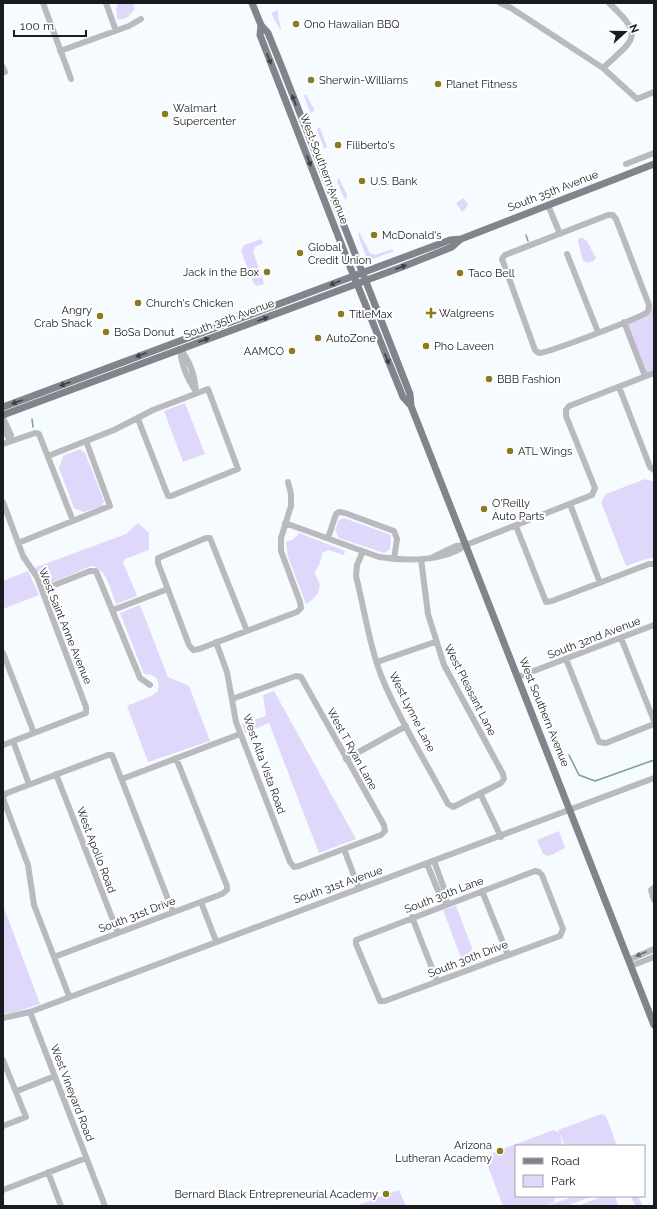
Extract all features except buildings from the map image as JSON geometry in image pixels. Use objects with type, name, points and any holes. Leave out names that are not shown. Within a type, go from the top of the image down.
[{"type":"main road","name":"West Southern Avenue","points":[[252,3],[261,25],[268,33],[279,60],[410,394],[411,406],[571,810],[654,1026]]},
{"type":"main road","name":"West Southern Avenue","points":[[261,25],[260,35],[357,284],[403,397],[411,406]]},
{"type":"main road","name":"South 35th Avenue","points":[[3,407],[450,240],[460,239],[654,164]]},
{"type":"main road","name":"South 35th Avenue","points":[[3,417],[180,349],[365,281],[452,247],[460,239]]},
{"type":"main road","points":[[225,324],[228,332]]},
{"type":"street","points":[[43,3],[71,79]]},
{"type":"street","points":[[106,3],[116,31]]},
{"type":"street","points":[[500,3],[511,8],[603,68],[637,99],[654,92]]},
{"type":"street","points":[[603,68],[631,41],[633,30],[625,19],[609,3]]},
{"type":"street","points":[[60,51],[116,31],[140,19]]},
{"type":"street","points":[[626,164],[654,153]]},
{"type":"street","points":[[548,205],[560,234]]},
{"type":"street","points":[[608,215],[613,216],[616,219],[650,305],[649,310],[646,313],[539,353],[535,350],[502,259],[505,255],[560,234],[608,215]]},
{"type":"street","points":[[567,254],[598,332]]},
{"type":"street","points":[[624,322],[645,376]]},
{"type":"street","points":[[180,349],[186,356],[188,368],[195,380],[196,392]]},
{"type":"street","points":[[285,523],[378,557],[394,559],[421,559],[433,557],[439,552],[456,546],[466,545],[516,526],[594,493],[594,488],[566,416],[566,410],[569,406],[654,373]]},
{"type":"street","points":[[619,387],[650,468],[654,470]]},
{"type":"street","points":[[48,456],[114,430],[138,418],[196,392],[208,389],[238,469],[186,491],[168,496],[138,418]]},
{"type":"street","points":[[3,417],[11,435],[10,441]]},
{"type":"street","points":[[3,427],[10,441]]},
{"type":"street","points":[[3,444],[35,433],[39,434],[73,521]]},
{"type":"street","points":[[18,542],[110,506],[86,441]]},
{"type":"street","points":[[247,630],[210,538],[206,538],[158,558],[168,589],[193,650],[297,612],[301,608],[281,551],[281,538],[291,506],[291,494],[288,482]]},
{"type":"street","name":"West Saint Anne Avenue","points":[[3,502],[18,542],[42,590],[86,707],[86,713],[34,733]]},
{"type":"street","points":[[570,504],[600,582]]},
{"type":"street","points":[[328,538],[336,514],[339,512],[392,530],[396,533],[394,559]]},
{"type":"street","points":[[516,526],[546,602],[649,564],[654,564]]},
{"type":"street","name":"West Lynne Lane","points":[[362,551],[357,565],[356,576],[376,662],[385,685],[448,804],[453,807],[480,793]]},
{"type":"street","name":"West Pleasant Lane","points":[[421,559],[428,614],[435,642],[444,665],[503,774],[504,779],[501,783],[480,793]]},
{"type":"street","points":[[42,590],[90,571],[96,571],[140,678],[150,685]]},
{"type":"street","points":[[113,610],[168,589]]},
{"type":"street","name":"South 32nd Avenue","points":[[518,677],[654,625]]},
{"type":"street","points":[[566,659],[597,739],[601,743],[654,722],[621,638]]},
{"type":"street","name":"West Alta Vista Road","points":[[216,642],[228,672],[236,722],[240,734],[290,862],[294,866],[299,866],[344,849]]},
{"type":"street","points":[[376,662],[435,642]]},
{"type":"street","points":[[3,653],[34,733],[3,745]]},
{"type":"street","name":"West T Ryan Lane","points":[[232,699],[296,676],[301,677],[346,760],[384,825],[385,831],[382,835],[344,849]]},
{"type":"street","points":[[346,760],[406,726]]},
{"type":"street","points":[[122,778],[240,734]]},
{"type":"street","points":[[13,741],[29,784]]},
{"type":"street","points":[[69,996],[34,905],[28,865],[3,796],[29,784],[108,755],[112,755],[173,912]]},
{"type":"street","name":"South 31st Drive","points":[[54,957],[201,902],[227,890],[227,886],[176,758]]},
{"type":"street","name":"West Apollo Road","points":[[56,774],[118,933]]},
{"type":"street","name":"South 31st Avenue","points":[[30,1012],[305,907],[359,889],[501,837],[654,778]]},
{"type":"street","points":[[480,793],[501,837]]},
{"type":"street","points":[[344,849],[359,889]]},
{"type":"street","points":[[430,862],[447,904]]},
{"type":"street","name":"South 30th Lane","points":[[380,1001],[356,944],[356,940],[412,917],[535,871],[540,872],[563,929],[563,933]]},
{"type":"street","points":[[652,889],[654,900]]},
{"type":"street","points":[[482,891],[508,955]]},
{"type":"street","points":[[201,902],[216,941]]},
{"type":"street","points":[[412,917],[437,981]]},
{"type":"street","name":"South 30th Drive","points":[[380,1001],[385,1001],[563,933]]},
{"type":"street","points":[[630,963],[654,949]]},
{"type":"street","points":[[630,963],[654,957]]},
{"type":"street","points":[[3,1018],[30,1012]]},
{"type":"street","name":"West Vineyard Road","points":[[30,1012],[105,1206]]},
{"type":"street","points":[[3,1126],[26,1117],[4,1060]]},
{"type":"street","points":[[16,1091],[55,1076]]},
{"type":"street","points":[[3,1190],[86,1158]]},
{"type":"street","points":[[48,1172],[61,1206]]},
{"type":"green space","points":[[117,3],[134,3],[133,5],[135,9],[125,18],[117,19]]},
{"type":"green space","points":[[278,10],[278,18],[281,28],[280,29],[271,13]]},
{"type":"green space","points":[[306,94],[315,111],[310,112],[304,96]]},
{"type":"green space","points":[[320,128],[327,146],[326,148],[324,148],[317,130]]},
{"type":"green space","points":[[339,178],[347,195],[346,200],[337,181]]},
{"type":"green space","points":[[463,198],[468,204],[462,212],[456,203]]},
{"type":"green space","points":[[359,232],[370,253],[375,255],[392,249],[394,251],[368,261],[358,235]]},
{"type":"green space","points":[[579,238],[583,238],[587,241],[596,258],[593,261],[587,263],[583,261],[578,242]]},
{"type":"green space","points":[[261,239],[263,243],[255,247],[253,251],[264,284],[257,286],[254,284],[241,251],[244,245]]},
{"type":"green space","points":[[654,307],[654,373],[645,376],[624,322]]},
{"type":"green space","points":[[185,403],[205,454],[183,462],[164,411]]},
{"type":"green space","points":[[80,449],[85,453],[104,501],[102,506],[84,512],[74,508],[59,468],[63,456]]},
{"type":"green space","points":[[645,479],[654,482],[654,558],[649,558],[626,566],[601,502],[606,494]]},
{"type":"green space","points":[[344,518],[391,535],[390,549],[384,553],[339,538],[335,530],[339,520]]},
{"type":"green space","points":[[138,523],[149,533],[149,550],[125,559],[123,562],[137,596],[116,604],[105,575],[96,567],[91,566],[46,585],[34,568],[126,534]]},
{"type":"green space","points":[[299,533],[345,551],[344,555],[328,550],[322,553],[320,563],[315,572],[320,586],[314,598],[306,604],[288,557],[286,542],[294,539]]},
{"type":"green space","points":[[28,571],[39,595],[3,609],[3,581]]},
{"type":"green space","points":[[140,605],[168,677],[189,686],[210,741],[148,762],[127,706],[153,695],[158,691],[158,681],[152,675],[144,674],[120,613]]},
{"type":"green space","points":[[274,691],[356,839],[319,853],[269,723],[245,733],[242,724],[266,716],[263,695]]},
{"type":"green space","points":[[559,831],[565,848],[549,856],[543,854],[537,840]]},
{"type":"green space","points":[[3,900],[4,908],[40,1004],[19,1011],[3,1014]]},
{"type":"green space","points":[[456,906],[477,961],[464,966],[443,910]]},
{"type":"green space","points":[[602,1114],[606,1116],[617,1145],[565,1145],[560,1134],[562,1145],[515,1145],[515,1197],[556,1197],[553,1203],[544,1206],[503,1206],[484,1156],[554,1130],[559,1133],[558,1130]]},
{"type":"green space","points":[[399,1190],[406,1206],[355,1206]]},
{"type":"green space","points":[[571,1197],[590,1197],[566,1206],[547,1206]]},
{"type":"green space","points":[[601,1197],[615,1197],[618,1206],[577,1206]]},
{"type":"green space","points":[[631,1197],[638,1197],[643,1206],[636,1206]]},
{"type":"waterway","points":[[526,235],[528,241]]},
{"type":"waterway","points":[[32,419],[33,427]]},
{"type":"waterway","points":[[569,755],[579,775],[595,781],[654,760]]},
{"type":"place","name":"Ono Hawaiian BBQ","points":[[296,24]]},
{"type":"place","name":"Sherwin-Williams","points":[[311,80]]},
{"type":"place","name":"Planet Fitness","points":[[438,84]]},
{"type":"place","name":"Walmart Supercenter","points":[[165,114]]},
{"type":"place","name":"Filiberto's","points":[[338,145]]},
{"type":"place","name":"U.S. Bank","points":[[362,181]]},
{"type":"place","name":"McDonald's","points":[[374,235]]},
{"type":"place","name":"Global Credit Union","points":[[300,253]]},
{"type":"place","name":"Jack in the Box","points":[[267,272]]},
{"type":"place","name":"Taco Bell","points":[[460,273]]},
{"type":"place","name":"Church's Chicken","points":[[138,303]]},
{"type":"place","name":"Walgreens","points":[[431,313]]},
{"type":"place","name":"TitleMax","points":[[341,314]]},
{"type":"place","name":"Angry Crab Shack","points":[[100,316]]},
{"type":"place","name":"BoSa Donut","points":[[106,332]]},
{"type":"place","name":"AutoZone","points":[[318,338]]},
{"type":"place","name":"Pho Laveen","points":[[426,346]]},
{"type":"place","name":"AAMCO","points":[[292,351]]},
{"type":"place","name":"BBB Fashion","points":[[489,379]]},
{"type":"place","name":"ATL Wings","points":[[510,451]]},
{"type":"place","name":"O'Reilly Auto Parts","points":[[484,509]]},
{"type":"place","name":"Arizona Lutheran Academy","points":[[500,1151]]},
{"type":"place","name":"Bernard Black Entrepreneurial Academy","points":[[386,1194]]}]
